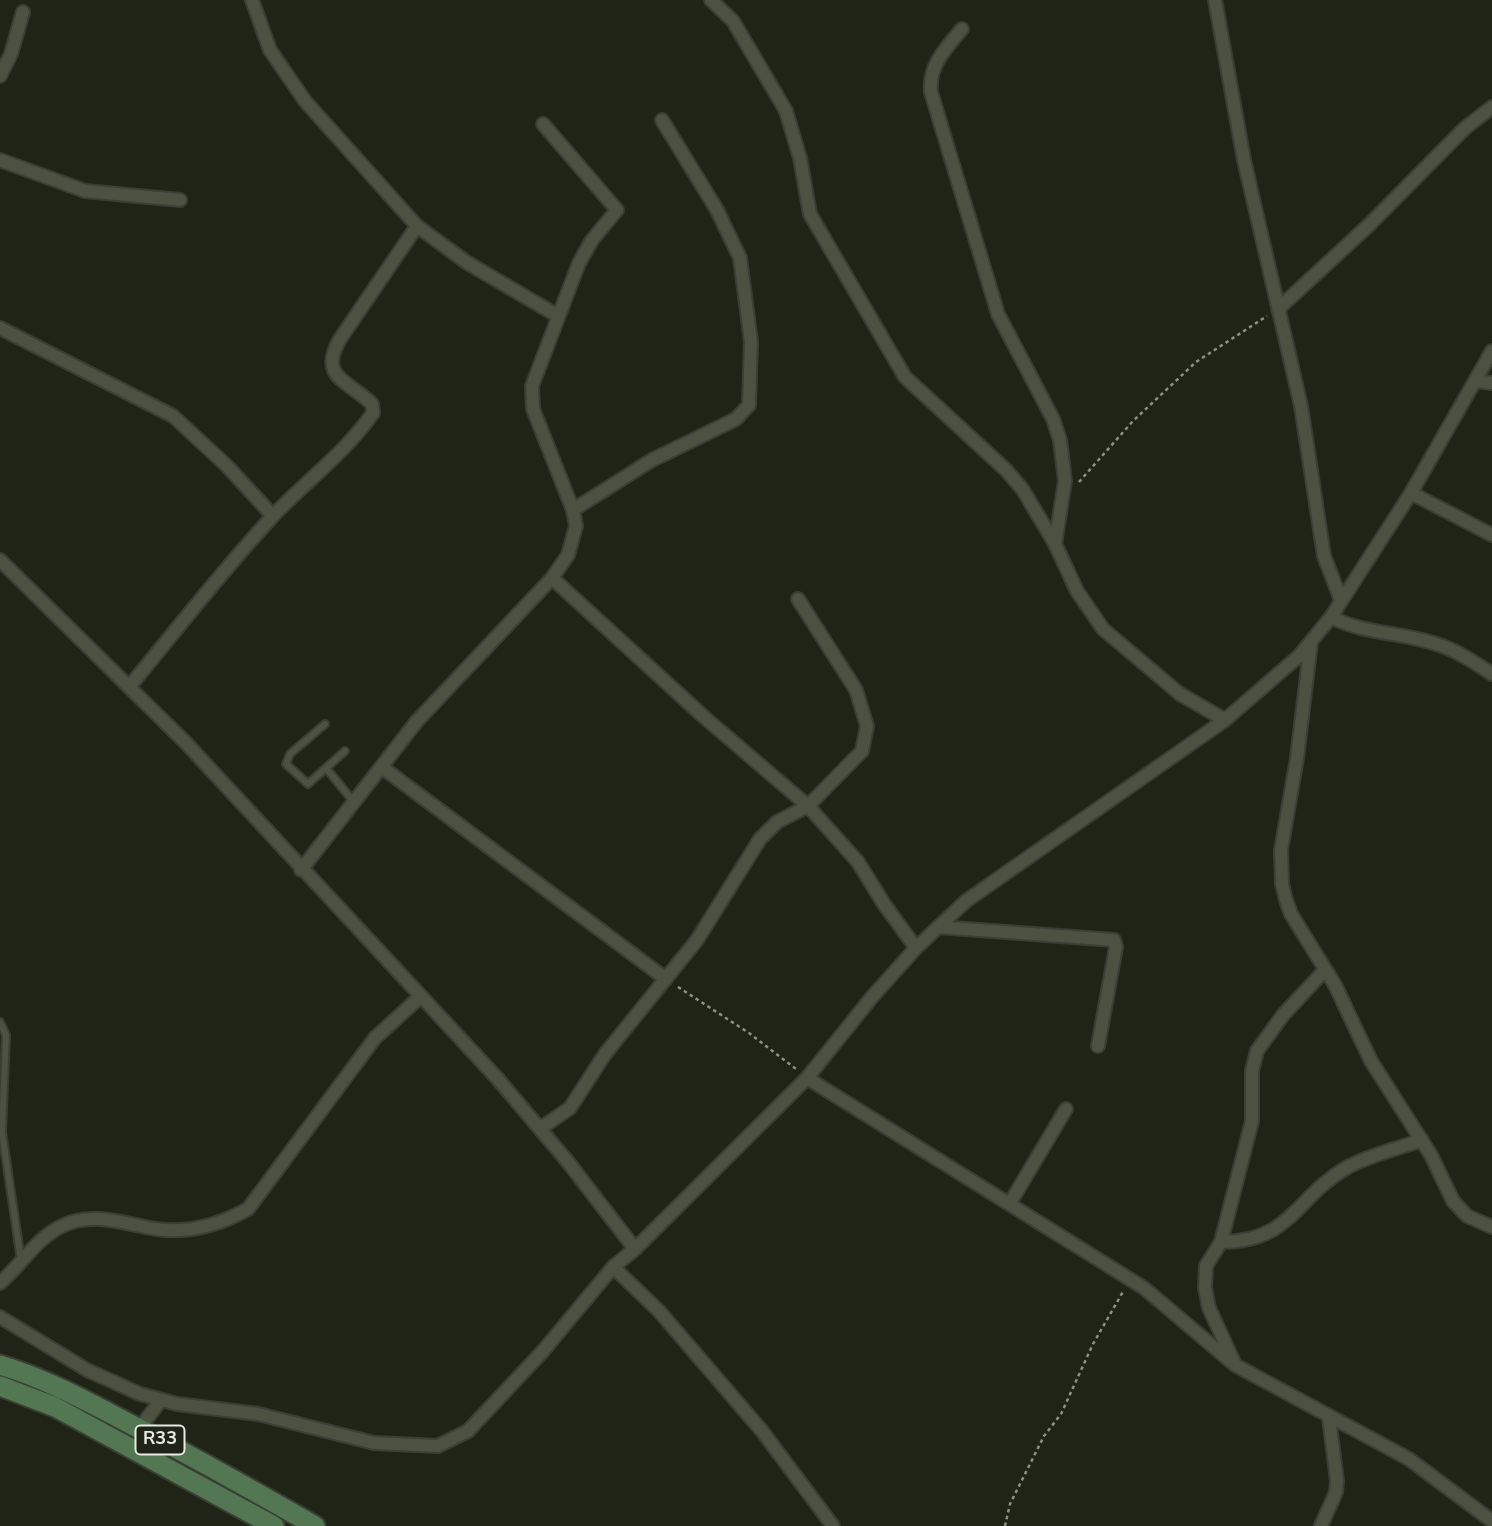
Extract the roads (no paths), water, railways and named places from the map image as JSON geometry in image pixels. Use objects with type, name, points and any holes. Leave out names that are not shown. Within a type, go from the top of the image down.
[{"type":"main road","name":"R33","points":[[0,1365],[23,1372],[86,1401],[226,1474],[315,1526]]},
{"type":"main road","name":"R33","points":[[0,1386],[55,1407],[274,1526]]},
{"type":"street","points":[[252,0],[270,50],[305,102],[417,226],[466,262],[558,316]]},
{"type":"street","points":[[711,0],[733,21],[786,111],[800,158],[810,214],[890,356],[918,391],[1006,470],[1023,490],[1055,544],[1077,591],[1103,629],[1180,694],[1224,720]]},
{"type":"street","points":[[1215,0],[1244,160],[1301,406],[1324,556],[1341,600]]},
{"type":"street","points":[[0,76],[11,54],[23,12]]},
{"type":"street","points":[[962,29],[934,66],[930,80],[931,92],[998,314],[1053,419],[1060,440],[1065,481],[1055,544]]},
{"type":"street","points":[[1278,309],[1370,225],[1465,128],[1492,107]]},
{"type":"street","points":[[573,510],[652,460],[736,419],[749,405],[751,342],[740,258],[722,219],[662,121]]},
{"type":"street","points":[[301,870],[417,721],[552,578],[573,542],[573,510],[539,426],[531,396],[537,368],[586,249],[617,210],[543,124]]},
{"type":"street","points":[[0,160],[85,191],[180,200]]},
{"type":"street","points":[[130,686],[205,592],[273,516],[355,437],[373,413],[372,404],[332,370],[330,358],[340,339],[417,226]]},
{"type":"street","points":[[0,328],[173,416],[227,466],[273,516]]},
{"type":"street","points":[[0,1317],[87,1370],[140,1394],[161,1400],[258,1415],[374,1443],[438,1446],[468,1431],[543,1351],[613,1266],[635,1249],[807,1078],[916,948],[988,884],[1224,720],[1283,672],[1331,617],[1411,493],[1492,351]]},
{"type":"street","points":[[1476,381],[1492,383]]},
{"type":"street","points":[[1411,493],[1492,534]]},
{"type":"street","points":[[0,560],[186,743],[301,870],[421,996],[541,1128],[635,1249]]},
{"type":"street","points":[[552,578],[704,717],[808,806],[858,862],[916,948]]},
{"type":"street","points":[[541,1128],[570,1108],[605,1054],[697,940],[760,839],[777,822],[808,806],[862,751],[867,726],[856,690],[798,599]]},
{"type":"street","points":[[1331,617],[1365,631],[1432,642],[1469,659],[1492,674]]},
{"type":"street","points":[[1311,642],[1297,758],[1281,850],[1282,884],[1291,914],[1325,970],[1371,1061],[1422,1140],[1453,1201],[1467,1216],[1492,1227]]},
{"type":"street","points":[[383,768],[666,979]]},
{"type":"street","points":[[938,928],[1114,940],[1116,947],[1098,1046]]},
{"type":"street","points":[[1235,1365],[1209,1308],[1205,1287],[1206,1266],[1221,1242],[1252,1121],[1252,1071],[1257,1051],[1283,1015],[1325,970]]},
{"type":"street","points":[[0,1283],[42,1237],[77,1219],[97,1219],[166,1230],[192,1229],[229,1220],[248,1209],[375,1038],[421,996]]},
{"type":"street","points":[[807,1078],[1130,1280],[1235,1365],[1409,1460],[1492,1521]]},
{"type":"street","points":[[1010,1203],[1066,1109]]},
{"type":"street","points":[[1221,1242],[1247,1242],[1266,1234],[1286,1222],[1313,1195],[1348,1168],[1422,1140]]},
{"type":"street","points":[[613,1266],[659,1311],[762,1431],[833,1526]]},
{"type":"street","points":[[139,1429],[161,1400]]},
{"type":"street","points":[[1321,1526],[1336,1492],[1337,1481],[1329,1418]]},
{"type":"lane","points":[[325,724],[285,762],[306,784],[345,751]]},
{"type":"lane","points":[[326,768],[355,803]]},
{"type":"lane","points":[[0,1022],[6,1035],[2,1132],[22,1262]]}]
